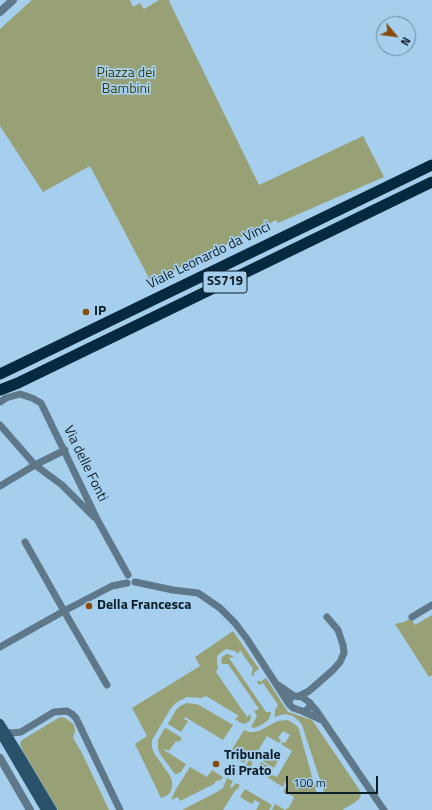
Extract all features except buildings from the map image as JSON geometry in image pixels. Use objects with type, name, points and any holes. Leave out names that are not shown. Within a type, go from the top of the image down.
[{"type":"highway","name":"Viale Leonardo da Vinci","points":[[0,374],[432,165]]},
{"type":"highway","name":"SS719","points":[[0,391],[432,182]]},
{"type":"main road","points":[[0,723],[3,732],[48,810]]},
{"type":"main road","points":[[3,732],[15,746],[48,810]]},
{"type":"street","points":[[0,12],[13,0]]},
{"type":"street","name":"Via delle Fonti","points":[[0,402],[6,398],[20,394],[41,403],[128,579]]},
{"type":"street","points":[[0,425],[35,464],[62,485],[98,521]]},
{"type":"street","points":[[0,486],[35,464],[64,450]]},
{"type":"street","points":[[25,542],[107,685]]},
{"type":"street","points":[[0,647],[112,586],[128,579],[130,584],[135,582],[198,594],[210,600],[235,623],[289,704],[293,708],[323,720]]},
{"type":"street","points":[[412,617],[432,605]]},
{"type":"street","points":[[289,704],[291,697],[304,695],[333,670],[340,662],[344,654],[343,645],[338,630],[328,617]]},
{"type":"street","points":[[276,683],[296,696],[305,698],[310,702],[382,809]]},
{"type":"street","points":[[302,711],[309,708],[311,692],[314,687]]},
{"type":"street","points":[[3,732],[21,732],[54,712],[67,711],[72,714],[76,718],[120,810]]},
{"type":"street","points":[[15,746],[16,740],[21,732]]},
{"type":"street","points":[[0,758],[30,810]]},
{"type":"green space","name":"Piazza dei Bambini","points":[[32,0],[130,0],[133,7],[140,3],[144,9],[159,0],[169,0],[259,185],[363,136],[384,177],[278,223],[276,220],[151,282],[90,166],[43,192],[0,126],[0,29]]},
{"type":"green space","points":[[432,615],[432,675],[429,677],[395,624],[404,622],[411,618],[415,625]]},
{"type":"green space","points":[[233,631],[259,669],[253,673],[255,676],[253,676],[251,674],[253,669],[240,650],[238,654],[235,651],[226,649],[217,657],[218,668],[216,672],[247,717],[250,714],[250,721],[244,724],[241,723],[235,719],[239,716],[206,696],[202,698],[187,697],[177,702],[171,708],[152,740],[152,748],[154,753],[172,781],[171,791],[168,795],[161,798],[135,744],[147,736],[132,708],[200,666],[195,657]]},
{"type":"green space","points":[[228,654],[234,657],[229,658],[266,712],[271,712],[269,719],[257,727],[251,727],[257,716],[254,711],[259,709],[228,664],[222,664],[222,657]]},
{"type":"green space","points":[[266,678],[288,712],[312,720],[359,789],[361,795],[354,803],[342,810],[285,810],[287,808],[288,809],[294,797],[283,792],[288,783],[285,782],[283,787],[256,770],[261,762],[273,769],[270,774],[277,777],[292,751],[281,744],[283,742],[285,743],[290,735],[283,731],[278,738],[281,740],[279,743],[267,736],[251,762],[253,763],[250,767],[246,765],[249,760],[247,759],[244,763],[234,757],[235,754],[231,751],[244,730],[249,732],[259,731],[278,721],[288,720],[297,726],[299,730],[317,794],[324,792],[302,725],[293,716],[285,714],[274,717],[275,710],[278,705],[263,683],[259,685],[257,682],[258,680],[260,682]]},
{"type":"green space","points":[[187,703],[199,705],[233,725],[223,740],[185,717],[184,719],[188,721],[181,732],[168,724],[176,710],[180,706]]},
{"type":"green space","points":[[60,717],[65,718],[74,725],[75,731],[73,738],[82,753],[109,810],[58,810],[24,753],[20,744],[22,740]]},
{"type":"green space","points":[[166,728],[182,738],[179,742],[176,741],[169,751],[164,750],[186,764],[181,772],[177,774],[175,774],[158,749],[158,740]]},
{"type":"green space","points":[[270,748],[281,755],[274,768],[263,761]]},
{"type":"green space","points":[[190,767],[207,777],[212,770],[223,777],[214,784],[180,801],[178,797],[171,800],[176,789]]},
{"type":"green space","points":[[227,778],[233,781],[230,786],[232,788],[236,783],[240,785],[223,810],[182,810],[223,788]]},
{"type":"green space","points":[[245,789],[272,805],[269,810],[256,810],[260,803],[255,800],[252,804],[240,797]]},
{"type":"green space","points":[[275,804],[285,810],[272,810]]},
{"type":"place","name":"IP","points":[[86,312]]},
{"type":"place","name":"Della Francesca","points":[[89,606]]},
{"type":"place","name":"Tribunale di Prato","points":[[216,764]]}]
